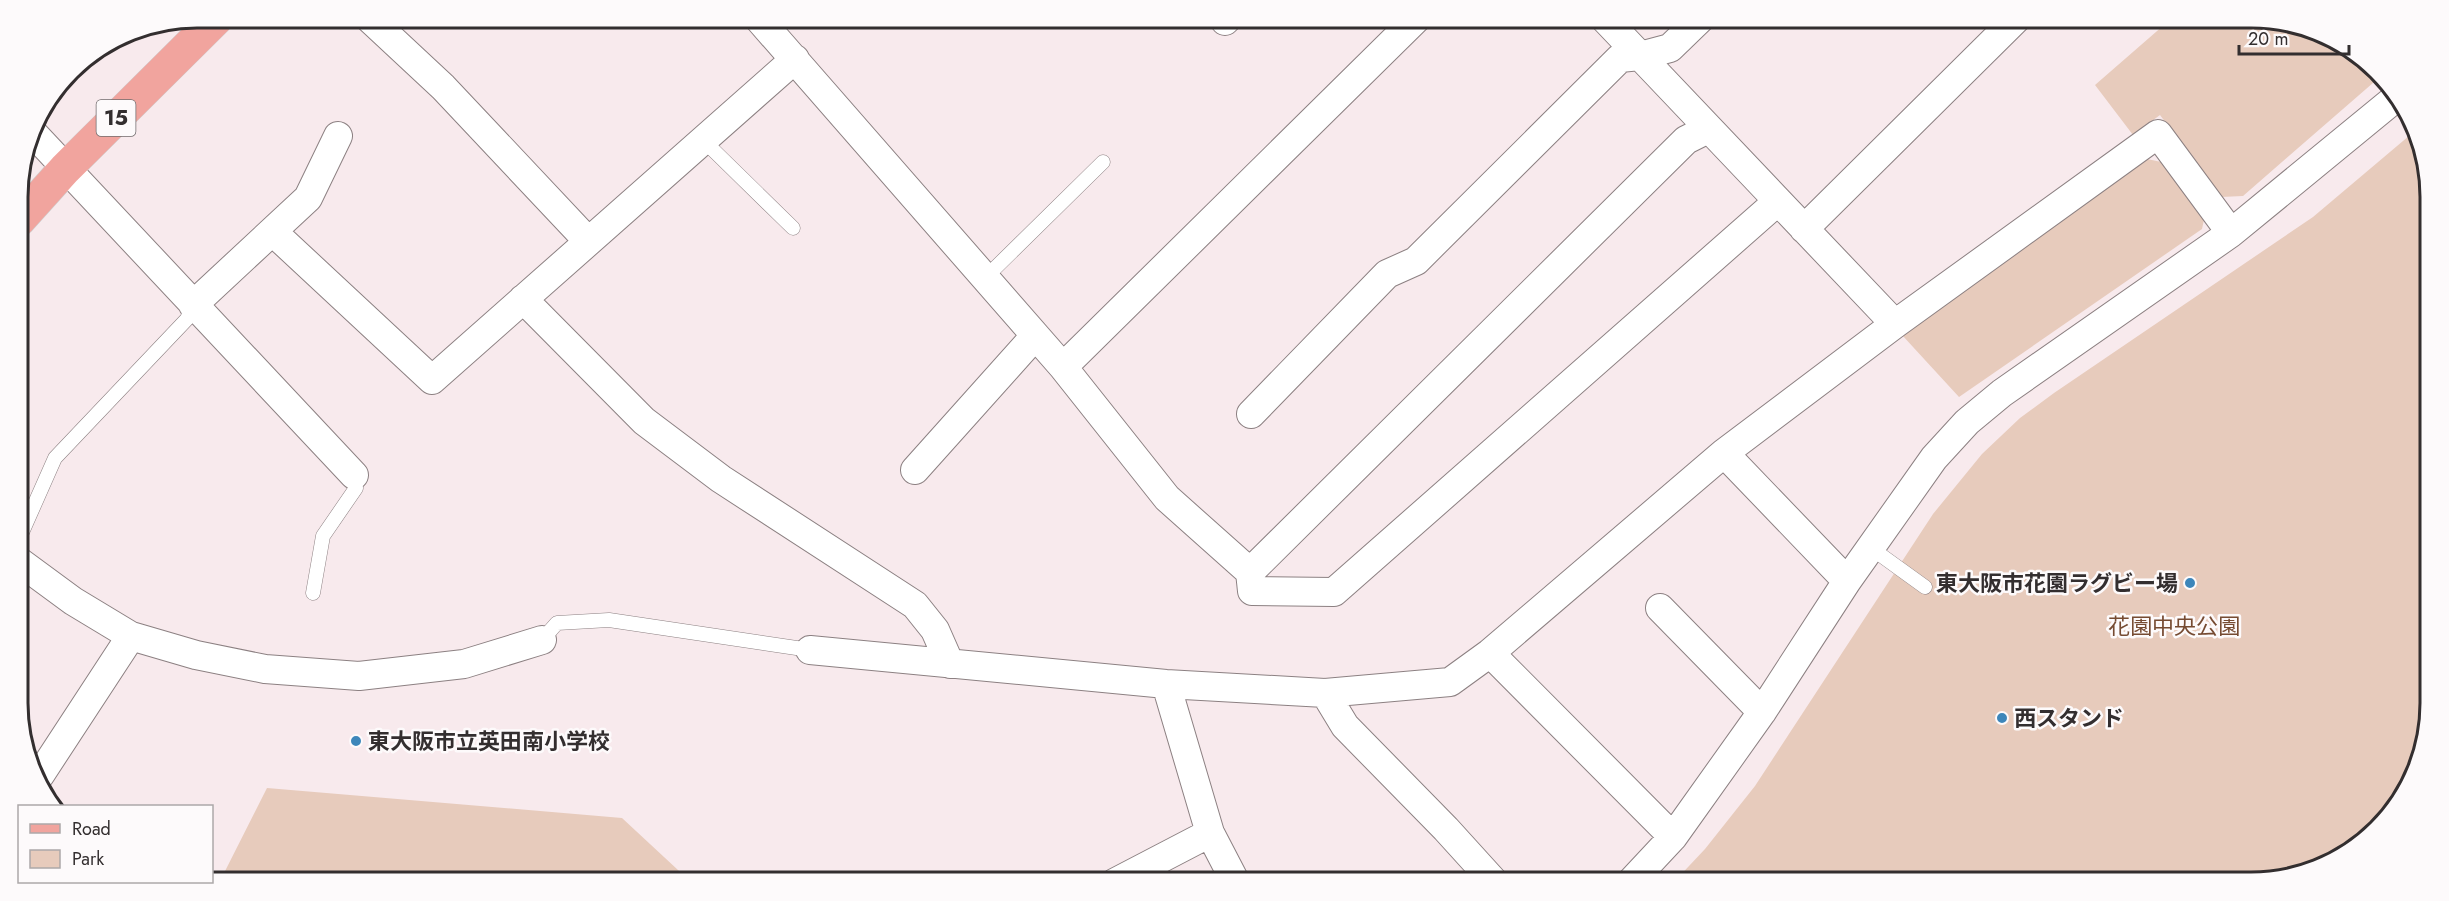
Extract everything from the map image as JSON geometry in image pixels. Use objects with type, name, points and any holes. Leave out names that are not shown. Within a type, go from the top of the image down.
[{"type":"main road","name":"15","points":[[29,209],[65,169],[206,29]]},
{"type":"street","points":[[1063,367],[1406,28]]},
{"type":"street","points":[[1614,28],[1895,324]]},
{"type":"street","points":[[1251,414],[1387,274],[1416,261],[1620,58],[1640,56],[1670,48],[1690,28]]},
{"type":"street","points":[[1804,229],[2007,28]]},
{"type":"street","points":[[381,29],[443,87],[588,241]]},
{"type":"street","points":[[769,29],[1063,367],[1167,498],[1250,572],[1252,591],[1334,592],[1778,202]]},
{"type":"street","points":[[273,232],[432,380],[795,58]]},
{"type":"street","points":[[1640,872],[1673,837],[1762,712],[1847,581],[1934,458],[1967,422],[2002,393],[2231,233],[2391,102]]},
{"type":"street","points":[[1250,572],[1686,140],[1708,129]]},
{"type":"street","points":[[810,650],[1166,684],[1325,693],[1450,682],[1490,653],[1725,453],[1895,324],[2158,134],[2231,233]]},
{"type":"street","points":[[193,305],[308,198],[338,136]]},
{"type":"street","points":[[39,139],[354,475]]},
{"type":"street","points":[[523,299],[644,421],[721,479],[915,605],[936,630],[951,664]]},
{"type":"street","points":[[915,470],[1035,336]]},
{"type":"street","points":[[1725,453],[1847,581]]},
{"type":"street","points":[[28,567],[73,600],[131,636],[196,655],[265,669],[359,676],[464,664],[542,640]]},
{"type":"street","points":[[1660,608],[1762,712]]},
{"type":"street","points":[[43,771],[131,636]]},
{"type":"street","points":[[1490,653],[1673,837]]},
{"type":"street","points":[[1166,684],[1210,833],[1230,872]]},
{"type":"street","points":[[1325,693],[1345,726],[1446,829],[1484,872]]},
{"type":"street","points":[[1135,872],[1210,833]]},
{"type":"lane","points":[[703,140],[793,228]]},
{"type":"lane","points":[[985,278],[1103,162]]},
{"type":"lane","points":[[28,518],[55,458],[187,319],[193,305]]},
{"type":"lane","points":[[314,593],[323,536],[356,488],[354,475]]},
{"type":"lane","points":[[1871,548],[1925,587]]},
{"type":"lane","points":[[542,640],[557,623],[609,620],[810,650]]},
{"type":"green space","points":[[2160,28],[2252,28],[2306,37],[2345,57],[2375,82],[2243,196],[2221,197],[2160,115],[2133,135],[2095,85]]},
{"type":"green space","name":"花園中央公園","points":[[2409,136],[2419,175],[2420,197],[2420,715],[2412,758],[2403,778],[2386,806],[2371,823],[2354,838],[2316,860],[2295,867],[2263,872],[1683,872],[1705,849],[1755,786],[1933,514],[1982,454],[2020,418],[2054,393],[2313,217]]},
{"type":"green space","points":[[2147,159],[2166,163],[2205,215],[2202,229],[1959,397],[1902,335]]},
{"type":"green space","points":[[267,788],[622,818],[680,872],[225,872]]},
{"type":"place","name":"東大阪市花園ラグビー場","points":[[2190,583]]},
{"type":"place","name":"西スタンド","points":[[2002,718]]},
{"type":"place","name":"東大阪市立英田南小学校","points":[[356,741]]}]
